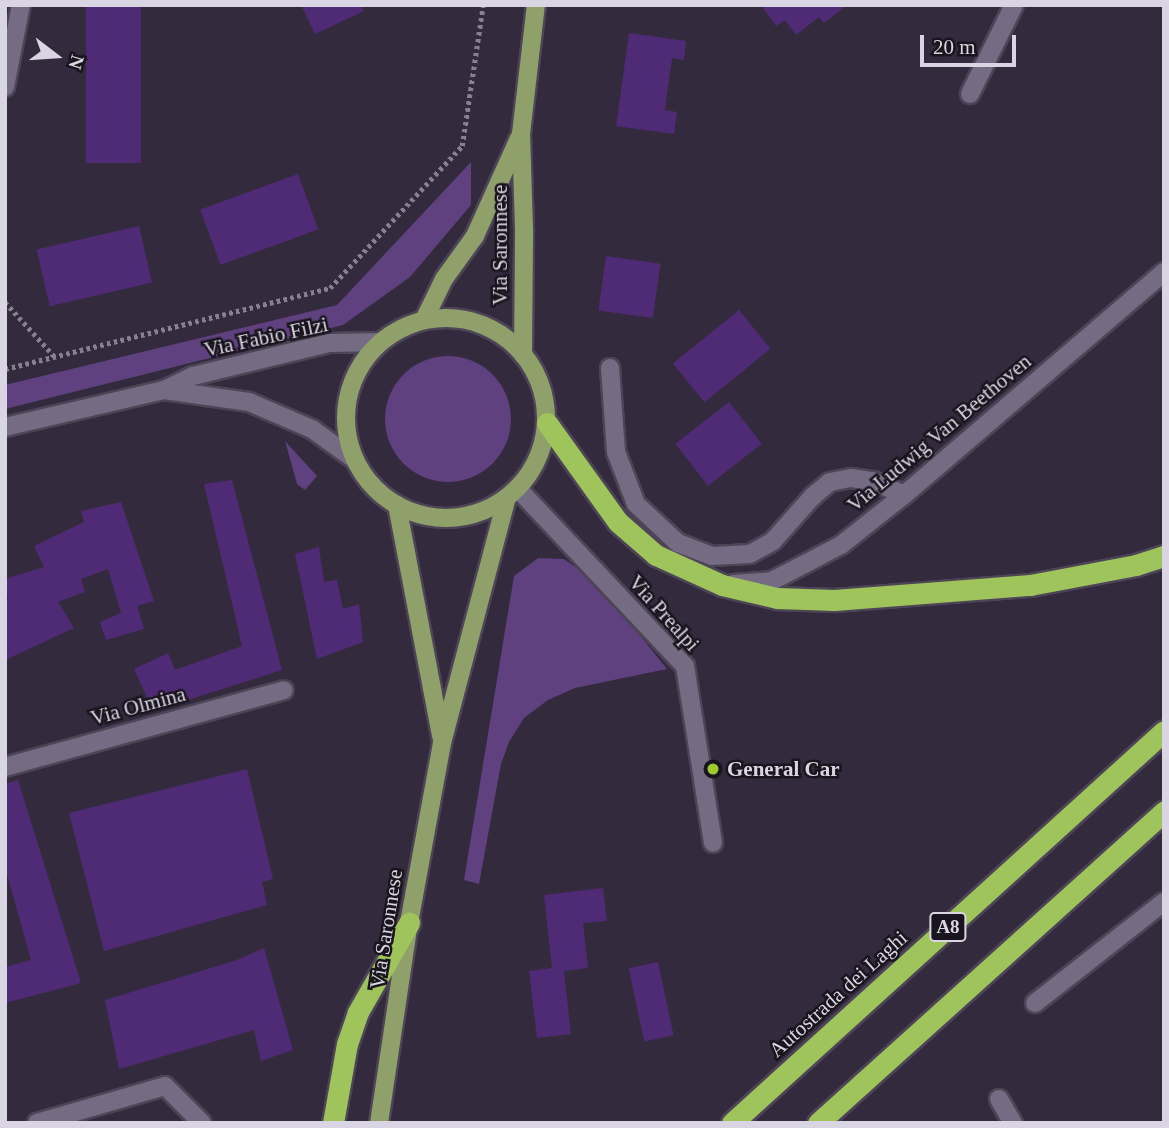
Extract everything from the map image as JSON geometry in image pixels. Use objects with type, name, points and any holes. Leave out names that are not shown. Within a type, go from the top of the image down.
[{"type":"highway","points":[[547,423],[618,522],[656,555],[722,585],[777,598],[834,600],[1030,585],[1136,565],[1164,556]]},
{"type":"highway","name":"Autostrada dei Laghi","points":[[732,1123],[1164,732]]},
{"type":"highway","points":[[818,1123],[1164,811]]},
{"type":"highway","points":[[333,1123],[347,1044],[358,1012],[409,923]]},
{"type":"main road","name":"Via Saronnese","points":[[523,355],[521,134],[536,5]]},
{"type":"main road","name":"Via Saronnese","points":[[425,320],[444,279],[475,236],[521,134]]},
{"type":"main road","name":"Via Saronnese","points":[[456,318],[486,326],[512,342],[538,379],[547,423],[541,450],[529,475],[512,493],[468,516],[448,518],[410,512],[397,505],[368,482],[355,460],[347,429],[348,397],[360,367],[381,342],[402,329],[425,320],[456,318]]},
{"type":"main road","name":"Via Saronnese","points":[[379,1123],[409,923],[442,743],[512,493]]},
{"type":"main road","name":"Via Saronnese","points":[[397,505],[442,743]]},
{"type":"street","points":[[5,87],[21,5]]},
{"type":"street","points":[[970,94],[1014,5]]},
{"type":"street","name":"Via Ludwig Van Beethoven","points":[[722,585],[772,581],[841,545],[904,495],[1164,272]]},
{"type":"street","name":"Via Fabio Filzi","points":[[5,426],[164,390],[193,376],[329,343],[381,342]]},
{"type":"street","points":[[610,368],[616,452],[636,505],[678,543],[712,556],[750,554],[773,541],[830,482],[851,478],[873,481],[904,495]]},
{"type":"street","name":"Via Fabio Filzi","points":[[164,390],[249,401],[312,429],[355,460]]},
{"type":"street","name":"Via Prealpi","points":[[512,493],[685,666],[713,843]]},
{"type":"street","name":"Via Olmina","points":[[5,767],[284,690]]},
{"type":"street","points":[[1034,1003],[1164,902]]},
{"type":"street","points":[[37,1123],[165,1086],[202,1123]]},
{"type":"street","points":[[999,1099],[1013,1123]]},
{"type":"path","points":[[5,369],[330,288],[462,146],[483,5]]},
{"type":"path","points":[[5,302],[55,357]]},
{"type":"shaded area","points":[[471,162],[471,205],[410,277],[343,325],[5,409],[5,385],[337,305]]},
{"type":"shaded area","points":[[448,356],[472,360],[493,374],[507,395],[511,419],[507,443],[493,464],[472,478],[448,482],[424,478],[403,464],[389,443],[385,419],[389,395],[403,374],[424,360]]},
{"type":"shaded area","points":[[285,441],[317,476],[305,490],[297,484]]},
{"type":"shaded area","points":[[538,558],[564,559],[597,582],[667,669],[575,688],[548,700],[524,718],[509,742],[501,764],[479,884],[464,880],[514,576]]},
{"type":"building","points":[[86,5],[141,5],[141,163],[86,163]]},
{"type":"building","points":[[301,5],[361,5],[364,11],[315,34]]},
{"type":"building","points":[[761,5],[847,5],[824,23],[819,17],[796,35],[785,20],[776,26]]},
{"type":"building","points":[[629,33],[686,41],[684,60],[672,58],[665,110],[677,112],[674,134],[616,126]]},
{"type":"building","points":[[298,174],[318,229],[220,265],[200,210]]},
{"type":"building","points":[[139,226],[152,283],[50,306],[37,250]]},
{"type":"building","points":[[606,256],[660,264],[653,318],[598,310]]},
{"type":"building","points":[[739,310],[770,349],[704,402],[673,363]]},
{"type":"building","points":[[729,402],[762,444],[708,486],[675,444]]},
{"type":"building","points":[[232,480],[282,670],[153,711],[134,669],[168,653],[175,670],[242,646],[204,484]]},
{"type":"building","points":[[121,502],[154,601],[137,606],[144,629],[106,640],[100,622],[121,613],[108,569],[81,579],[85,592],[58,602],[74,628],[5,660],[5,600],[9,598],[5,592],[5,579],[44,567],[34,546],[84,522],[81,511]]},
{"type":"building","points":[[319,547],[324,582],[337,580],[343,609],[359,604],[363,642],[317,659],[295,554]]},
{"type":"building","points":[[247,769],[273,879],[262,882],[267,905],[104,951],[69,813]]},
{"type":"building","points":[[18,780],[81,983],[5,1003],[5,967],[31,960],[5,867],[5,784]]},
{"type":"building","points":[[603,888],[607,921],[583,923],[588,968],[564,971],[571,1034],[537,1038],[529,971],[552,968],[544,895]]},
{"type":"building","points":[[264,948],[293,1050],[261,1061],[254,1030],[119,1069],[105,1000],[234,961]]},
{"type":"building","points":[[658,962],[674,1035],[644,1042],[629,968]]},
{"type":"place","name":"General Car","points":[[713,769]]}]
